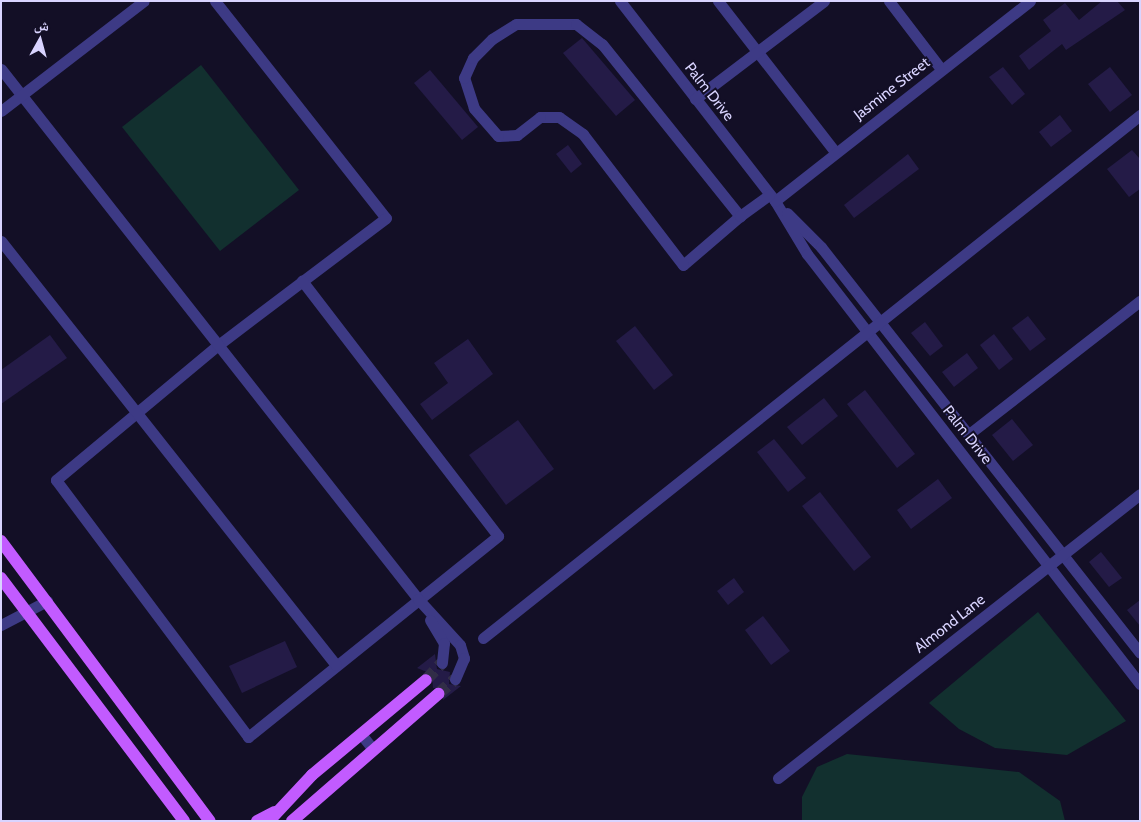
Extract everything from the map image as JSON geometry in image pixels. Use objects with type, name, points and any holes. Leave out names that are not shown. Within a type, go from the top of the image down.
[{"type":"main road","points":[[1,541],[210,821]]},
{"type":"main road","points":[[1,578],[184,821]]},
{"type":"main road","points":[[269,821],[361,734],[426,680]]},
{"type":"main road","points":[[292,821],[372,748],[438,694]]},
{"type":"main road","points":[[170,803],[179,821]]},
{"type":"main road","points":[[257,821],[279,810]]},
{"type":"street","points":[[1,111],[144,1]]},
{"type":"street","points":[[215,1],[386,218],[302,281],[218,345],[56,480],[248,737],[498,536],[302,281]]},
{"type":"street","name":"Palm Drive","points":[[620,1],[772,198],[807,254],[1050,565],[1140,684]]},
{"type":"street","points":[[718,1],[836,153]]},
{"type":"street","points":[[695,99],[824,1]]},
{"type":"street","points":[[889,1],[941,69]]},
{"type":"street","name":"Jasmine Street","points":[[740,216],[602,44],[576,24],[516,24],[492,39],[473,58],[464,78],[474,108],[498,136],[517,135],[540,117],[559,117],[583,134],[683,265],[740,216],[772,198],[836,153],[1030,1]]},
{"type":"street","points":[[1,68],[418,599],[460,645],[464,658],[455,678]]},
{"type":"street","points":[[483,638],[868,332],[879,320],[1140,115]]},
{"type":"street","name":"Palm Drive","points":[[772,198],[821,246],[1140,653]]},
{"type":"street","points":[[1,241],[336,665]]},
{"type":"street","points":[[969,434],[1140,301]]},
{"type":"street","name":"Almond Lane","points":[[778,778],[1140,494]]},
{"type":"street","points":[[418,599],[444,643],[442,663]]},
{"type":"street","points":[[1,625],[47,601]]},
{"type":"street","points":[[411,692],[422,706]]},
{"type":"street","points":[[361,734],[372,748]]},
{"type":"green space","points":[[201,65],[299,190],[220,251],[122,127]]},
{"type":"green space","points":[[1038,612],[1126,721],[1067,755],[995,748],[959,729],[929,703]]},
{"type":"green space","points":[[847,754],[1019,772],[1060,801],[1065,821],[802,821],[802,797],[817,767]]},
{"type":"building","points":[[1102,1],[1117,1],[1125,10],[1066,50],[1062,44],[1029,70],[1019,56],[1051,31],[1043,20],[1065,3],[1079,20]]},
{"type":"building","points":[[582,38],[635,100],[616,116],[563,53]]},
{"type":"building","points":[[1003,67],[1025,94],[1012,105],[989,77]]},
{"type":"building","points":[[1110,67],[1132,95],[1110,112],[1088,84]]},
{"type":"building","points":[[430,70],[478,127],[462,140],[414,83]]},
{"type":"building","points":[[1060,115],[1072,131],[1051,147],[1039,132]]},
{"type":"building","points":[[568,145],[582,164],[571,173],[556,154]]},
{"type":"building","points":[[1132,150],[1140,159],[1140,189],[1129,197],[1107,169]]},
{"type":"building","points":[[908,154],[919,169],[854,218],[844,205]]},
{"type":"building","points":[[1028,316],[1046,339],[1030,351],[1012,328]]},
{"type":"building","points":[[925,322],[943,346],[930,356],[911,333]]},
{"type":"building","points":[[635,326],[673,375],[654,390],[616,341]]},
{"type":"building","points":[[994,334],[1013,359],[999,370],[980,345]]},
{"type":"building","points":[[50,335],[67,358],[1,404],[1,370]]},
{"type":"building","points":[[468,339],[493,374],[432,420],[420,404],[448,383],[434,363]]},
{"type":"building","points":[[967,353],[978,368],[954,387],[942,372]]},
{"type":"building","points":[[865,390],[915,454],[897,468],[847,404]]},
{"type":"building","points":[[824,398],[838,416],[802,445],[787,427]]},
{"type":"building","points":[[1012,419],[1033,445],[1013,461],[992,435]]},
{"type":"building","points":[[518,420],[554,469],[506,505],[469,455]]},
{"type":"building","points":[[774,439],[806,478],[788,492],[757,452]]},
{"type":"building","points":[[938,479],[952,498],[911,529],[897,510]]},
{"type":"building","points":[[820,492],[871,557],[854,571],[802,506]]},
{"type":"building","points":[[1101,552],[1122,578],[1109,587],[1089,562]]},
{"type":"building","points":[[734,578],[744,592],[728,605],[717,591]]},
{"type":"building","points":[[1140,600],[1140,626],[1127,610]]},
{"type":"building","points":[[763,616],[790,651],[771,665],[745,630]]},
{"type":"building","points":[[285,641],[297,667],[242,693],[229,666]]},
{"type":"building","points":[[435,654],[437,669],[450,672],[449,684],[461,686],[443,700],[444,689],[433,688],[432,674],[417,668]]},
{"type":"tunnel","points":[[426,680],[442,663]]},
{"type":"tunnel","points":[[438,694],[455,679]]}]
